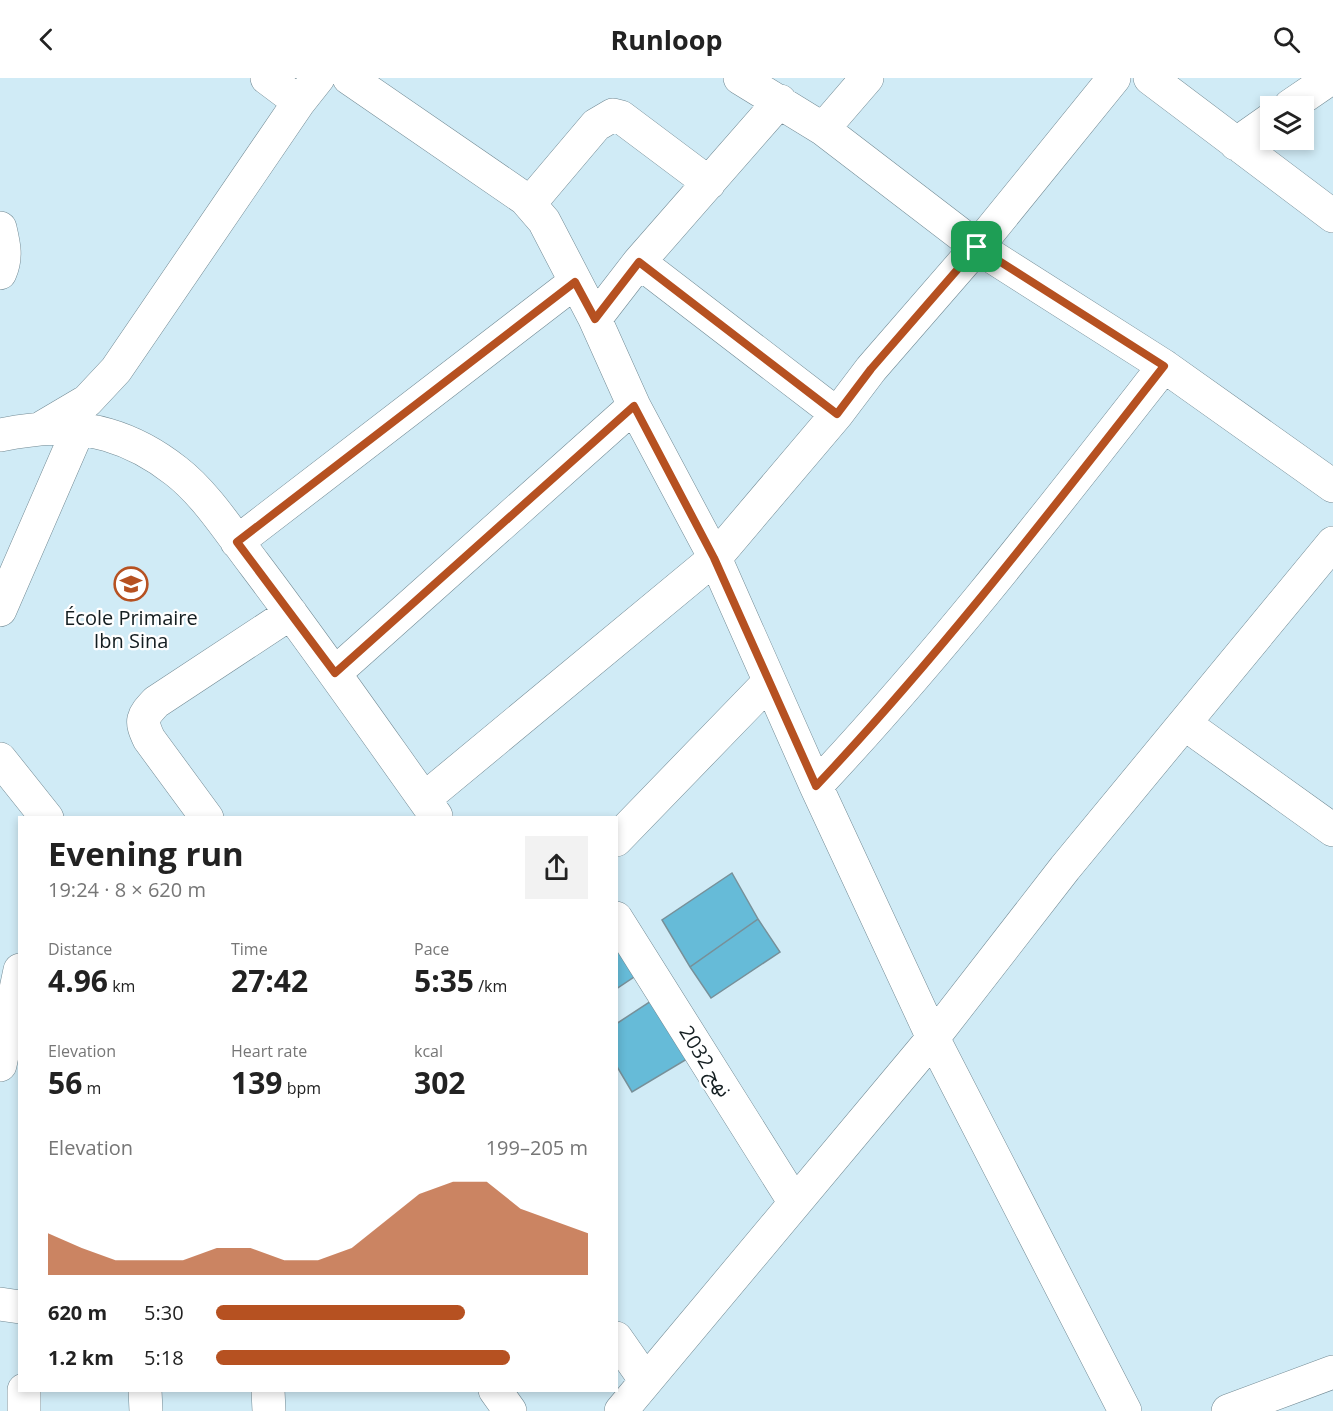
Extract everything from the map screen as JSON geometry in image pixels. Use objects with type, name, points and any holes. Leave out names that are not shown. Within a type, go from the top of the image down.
[{"type":"street","points":[[42,428],[87,401],[116,370],[308,90],[267,78]]},
{"type":"street","points":[[349,78],[530,203],[544,220],[595,319],[634,406],[714,558],[816,786],[933,1038],[1125,1411]]},
{"type":"street","points":[[740,78],[823,129],[977,247],[1164,366],[1333,486]]},
{"type":"street","points":[[823,129],[867,78]]},
{"type":"street","points":[[0,435],[42,428],[79,428],[109,435],[134,445],[177,472],[198,492],[291,613],[430,808],[714,558],[837,414],[871,369],[977,247],[1114,78]]},
{"type":"street","points":[[1150,78],[1333,216]]},
{"type":"street","points":[[1305,96],[1331,78]]},
{"type":"street","points":[[595,319],[639,262],[780,101]]},
{"type":"street","points":[[530,203],[596,125],[613,115],[621,117],[708,183]]},
{"type":"street","points":[[1236,144],[1260,127]]},
{"type":"street","points":[[0,228],[5,249],[5,261],[0,273]]},
{"type":"street","points":[[639,262],[837,414]]},
{"type":"street","points":[[237,542],[575,282]]},
{"type":"street","points":[[816,786],[865,734],[990,587],[1164,366]]},
{"type":"street","points":[[335,673],[634,406]]},
{"type":"street","points":[[0,610],[79,428]]},
{"type":"street","points":[[621,1411],[933,1038],[1065,867],[1185,724],[1326,563]]},
{"type":"street","points":[[205,816],[148,740],[142,725],[144,714],[156,702],[291,613]]},
{"type":"street","points":[[618,838],[769,682]]},
{"type":"street","points":[[1185,724],[1333,830]]},
{"type":"street","points":[[0,759],[45,816]]},
{"type":"street","name":"نهج 2032","points":[[618,921],[795,1203]]},
{"type":"street","points":[[0,1065],[18,980]]},
{"type":"street","points":[[0,1304],[18,1307]]},
{"type":"street","points":[[618,1341],[646,1381]]},
{"type":"street","points":[[1228,1411],[1333,1372]]},
{"type":"street","points":[[24,1392],[24,1411]]},
{"type":"street","points":[[146,1392],[146,1411]]},
{"type":"street","points":[[268,1392],[269,1411]]},
{"type":"street","points":[[496,1392],[510,1411]]},
{"type":"building","points":[[732,873],[758,919],[690,967],[662,920]]},
{"type":"building","points":[[758,919],[780,952],[711,998],[690,967]]},
{"type":"building","points":[[618,934],[643,971],[618,988]]},
{"type":"building","points":[[654,999],[692,1056],[632,1092],[618,1068],[618,1023]]},
{"type":"place","name":"École Primaire Ibn Sina","points":[[131,584]]},
{"type":"route","points":[[977,247],[1164,366],[990,587],[865,734],[816,786],[714,558],[634,406],[335,673],[237,542],[575,282],[595,319],[639,262],[837,414],[871,369],[977,247]]}]
